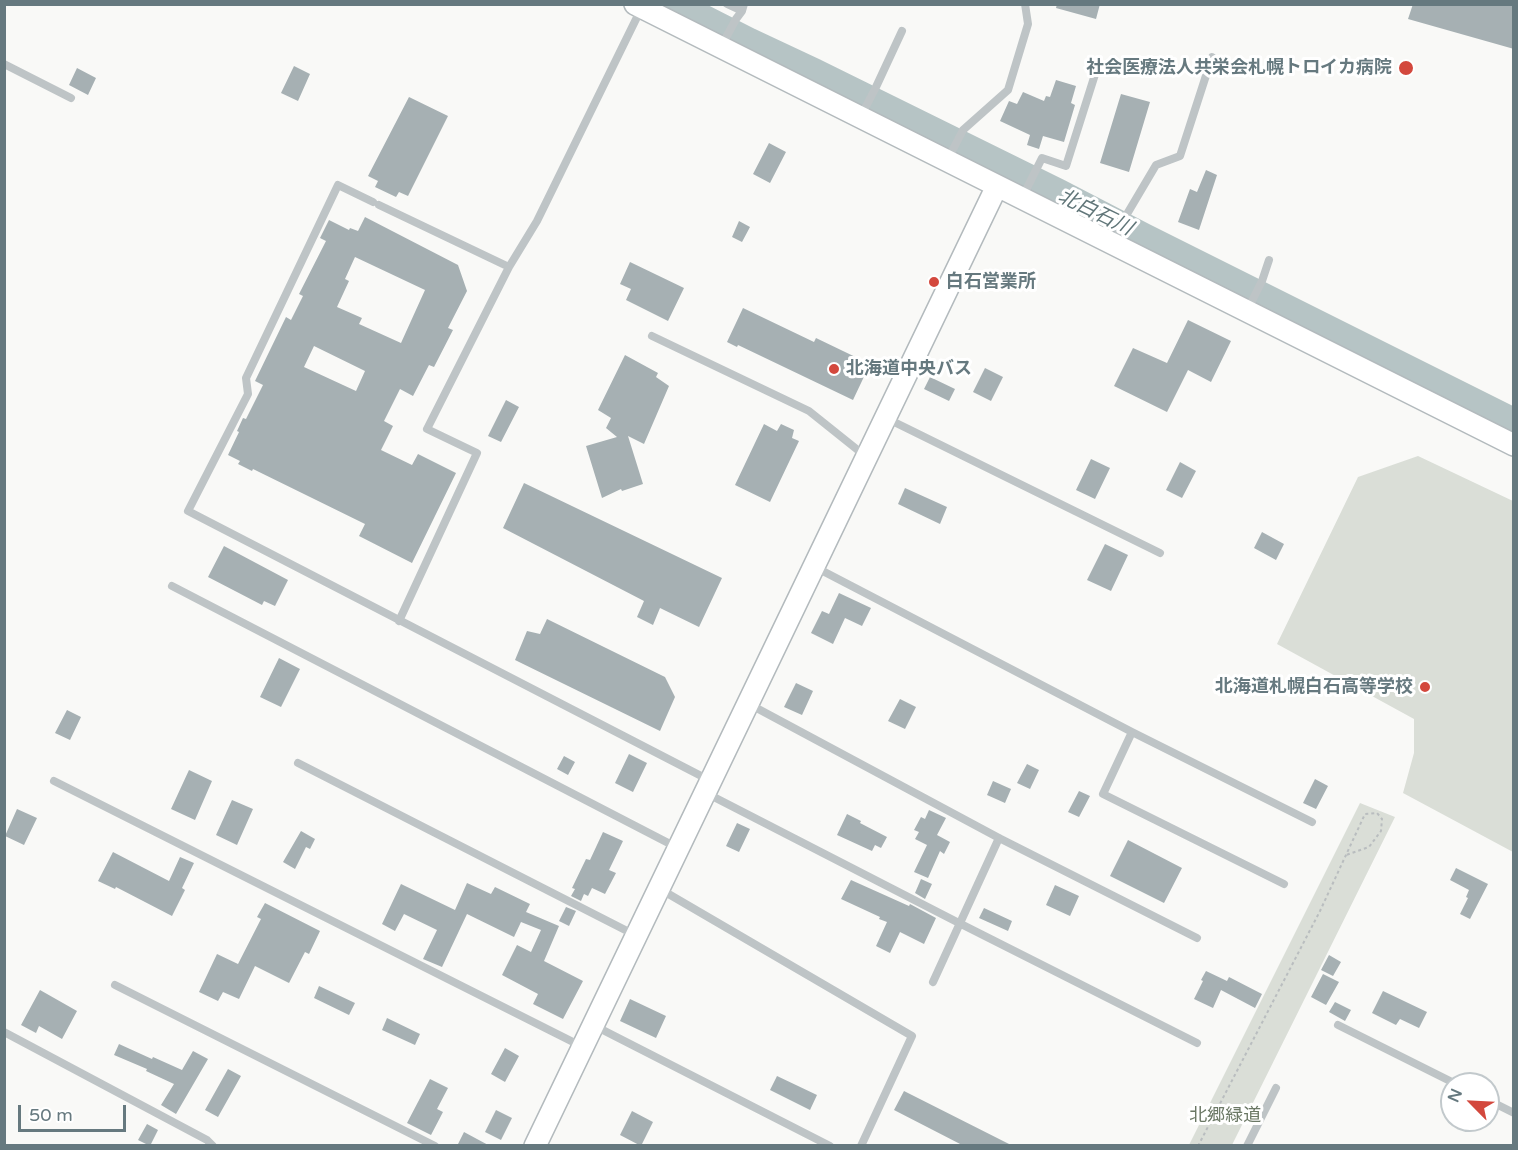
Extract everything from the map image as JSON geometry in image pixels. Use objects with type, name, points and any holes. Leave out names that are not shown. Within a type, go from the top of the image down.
[{"type":"street","points":[[638,6],[722,44],[950,157],[997,186],[1024,194],[1249,307],[1514,445]]},
{"type":"street","points":[[536,1146],[677,848],[997,186]]},
{"type":"lane","points":[[722,44],[743,8],[727,4]]},
{"type":"lane","points":[[950,157],[963,130],[1008,90],[1028,24],[1025,4]]},
{"type":"lane","points":[[399,621],[477,453],[427,429],[509,267],[537,221],[638,6]]},
{"type":"lane","points":[[862,113],[902,31]]},
{"type":"lane","points":[[1115,241],[1127,214],[1156,165],[1180,156],[1212,57]]},
{"type":"lane","points":[[4,64],[71,98]]},
{"type":"lane","points":[[1024,194],[1042,158],[1066,166],[1098,65]]},
{"type":"lane","points":[[509,267],[338,185],[246,378],[248,394],[188,511],[708,786],[959,923],[1197,1043]]},
{"type":"lane","points":[[1249,307],[1269,260]]},
{"type":"lane","points":[[652,336],[809,411],[866,457]]},
{"type":"lane","points":[[885,417],[1160,553]]},
{"type":"lane","points":[[814,566],[1132,732],[1312,822]]},
{"type":"lane","points":[[172,586],[677,848]]},
{"type":"lane","points":[[748,704],[999,838],[1197,938]]},
{"type":"lane","points":[[1132,732],[1103,794],[1284,884]]},
{"type":"lane","points":[[298,763],[636,936]]},
{"type":"lane","points":[[54,781],[582,1046]]},
{"type":"lane","points":[[933,982],[999,838]]},
{"type":"lane","points":[[658,889],[912,1036],[861,1146]]},
{"type":"lane","points":[[115,985],[435,1146]]},
{"type":"lane","points":[[593,1025],[830,1146]]},
{"type":"lane","points":[[1338,1025],[1440,1076]]},
{"type":"lane","points":[[4,1032],[207,1140],[213,1146]]},
{"type":"lane","points":[[1247,1146],[1276,1089]]},
{"type":"lane","points":[[1500,1106],[1514,1113]]},
{"type":"path","points":[[1198,1146],[1287,977],[1365,814],[1377,813],[1382,819],[1381,831],[1369,847],[1346,855]]},
{"type":"green space","name":"北海道札幌白石高等学校","points":[[1418,456],[1513,501],[1513,852],[1403,793],[1414,753],[1414,719],[1277,644],[1358,477]]},
{"type":"green space","name":"北郷緑道","points":[[1360,803],[1395,817],[1232,1145],[1189,1145]]},
{"type":"building","points":[[1057,4],[1100,4],[1096,19],[1056,8]]},
{"type":"building","points":[[1413,4],[1514,4],[1514,49],[1408,19]]},
{"type":"building","points":[[294,66],[310,74],[298,101],[281,93]]},
{"type":"building","points":[[77,68],[96,78],[88,95],[69,85]]},
{"type":"building","points":[[1056,80],[1076,86],[1071,103],[1075,105],[1064,142],[1043,136],[1039,149],[1027,145],[1030,135],[1000,121],[1009,101],[1017,104],[1023,92],[1044,101],[1046,96],[1050,97]]},
{"type":"building","points":[[1121,94],[1150,102],[1129,172],[1100,163]]},
{"type":"building","points":[[409,97],[448,116],[408,196],[399,192],[396,197],[375,187],[378,181],[368,176]]},
{"type":"building","points":[[769,143],[786,152],[770,183],[753,174]]},
{"type":"building","points":[[1206,170],[1217,175],[1199,230],[1178,222],[1190,189],[1197,192]]},
{"type":"building","points":[[365,217],[458,265],[467,291],[448,328],[453,330],[434,367],[429,365],[413,396],[400,389],[384,421],[393,426],[381,450],[412,465],[418,454],[456,473],[412,563],[359,536],[365,524],[253,469],[252,471],[238,464],[240,461],[228,455],[243,418],[246,419],[263,385],[255,381],[286,317],[291,320],[303,296],[299,294],[326,241],[320,238],[329,220],[349,230],[350,228],[358,231]],"holes":[[[355,257],[425,290],[401,343],[359,324],[362,318],[337,307],[349,281],[345,279]],[[314,346],[365,371],[356,391],[304,367]]]},
{"type":"building","points":[[739,221],[750,227],[742,242],[732,237]]},
{"type":"building","points":[[630,262],[684,288],[668,321],[626,300],[631,289],[620,284]]},
{"type":"building","points":[[743,308],[814,342],[816,338],[870,364],[853,400],[738,345],[737,347],[727,342]]},
{"type":"building","points":[[1188,320],[1231,341],[1211,382],[1188,370],[1167,412],[1114,386],[1133,348],[1167,363]]},
{"type":"building","points":[[625,355],[658,373],[656,377],[669,386],[644,444],[628,436],[643,484],[622,491],[621,489],[602,498],[586,446],[617,437],[606,428],[611,418],[598,410]]},
{"type":"building","points":[[985,368],[1003,377],[991,401],[973,392]]},
{"type":"building","points":[[930,377],[955,389],[949,401],[924,389]]},
{"type":"building","points":[[506,400],[519,407],[501,442],[488,436]]},
{"type":"building","points":[[764,424],[777,431],[781,424],[794,430],[792,438],[799,441],[770,502],[735,485]]},
{"type":"building","points":[[1091,459],[1110,468],[1095,499],[1076,490]]},
{"type":"building","points":[[1180,462],[1196,471],[1182,498],[1166,490]]},
{"type":"building","points":[[524,483],[722,578],[699,627],[660,608],[653,625],[637,617],[644,601],[503,528]]},
{"type":"building","points":[[905,488],[947,507],[940,524],[898,504]]},
{"type":"building","points":[[1262,532],[1284,544],[1276,560],[1254,548]]},
{"type":"building","points":[[1105,544],[1128,555],[1111,591],[1087,580]]},
{"type":"building","points":[[224,546],[288,580],[275,606],[264,601],[262,605],[208,577]]},
{"type":"building","points":[[839,593],[871,608],[862,626],[845,618],[833,644],[811,633],[822,611],[829,614]]},
{"type":"building","points":[[547,619],[665,677],[675,697],[660,731],[515,660],[527,631],[540,634]]},
{"type":"building","points":[[279,658],[300,669],[281,707],[260,697]]},
{"type":"building","points":[[796,683],[813,691],[802,715],[784,707]]},
{"type":"building","points":[[900,699],[916,707],[905,729],[888,721]]},
{"type":"building","points":[[67,710],[81,717],[70,740],[55,733]]},
{"type":"building","points":[[629,754],[647,763],[633,792],[615,783]]},
{"type":"building","points":[[564,756],[575,762],[568,775],[557,769]]},
{"type":"building","points":[[1027,764],[1039,770],[1030,789],[1017,783]]},
{"type":"building","points":[[189,770],[212,781],[195,820],[171,809]]},
{"type":"building","points":[[1315,779],[1328,786],[1316,809],[1303,803]]},
{"type":"building","points":[[993,781],[1011,789],[1005,803],[987,795]]},
{"type":"building","points":[[1079,791],[1090,796],[1079,817],[1068,812]]},
{"type":"building","points":[[232,800],[253,809],[237,845],[216,835]]},
{"type":"building","points":[[17,809],[37,818],[24,845],[5,836]]},
{"type":"building","points":[[929,810],[946,818],[937,835],[950,842],[944,854],[940,851],[928,878],[914,872],[927,845],[915,839],[919,832],[914,830],[921,817],[925,819]]},
{"type":"building","points":[[847,814],[887,837],[881,848],[875,845],[872,851],[837,835]]},
{"type":"building","points":[[737,823],[750,829],[739,852],[726,846]]},
{"type":"building","points":[[301,831],[315,839],[310,849],[306,847],[295,869],[283,862]]},
{"type":"building","points":[[603,832],[623,841],[609,870],[616,873],[605,894],[592,888],[588,896],[584,894],[581,901],[571,896],[575,889],[572,888],[586,859],[590,860]]},
{"type":"building","points":[[1128,840],[1182,868],[1164,903],[1110,876]]},
{"type":"building","points":[[113,852],[169,881],[180,857],[194,863],[182,888],[185,890],[172,916],[116,887],[115,889],[98,881]]},
{"type":"building","points":[[1456,868],[1488,884],[1470,919],[1460,914],[1468,898],[1466,897],[1469,890],[1450,880]]},
{"type":"building","points":[[921,879],[932,884],[925,899],[915,893]]},
{"type":"building","points":[[851,880],[909,906],[910,904],[936,918],[924,944],[900,932],[890,953],[876,946],[887,922],[841,899]]},
{"type":"building","points":[[467,883],[491,894],[495,887],[530,904],[526,912],[559,926],[544,961],[583,981],[563,1019],[533,1004],[538,994],[502,975],[517,945],[531,952],[541,930],[521,922],[514,937],[467,914],[442,967],[423,959],[437,930],[404,914],[395,931],[382,924],[401,884],[455,910]]},
{"type":"building","points":[[1055,885],[1079,896],[1070,916],[1046,905]]},
{"type":"building","points":[[265,903],[320,931],[309,954],[305,952],[289,983],[255,966],[239,999],[223,992],[218,1001],[199,992],[217,954],[238,964],[261,919],[257,917]]},
{"type":"building","points":[[566,907],[576,911],[569,926],[559,921]]},
{"type":"building","points":[[984,908],[1012,921],[1008,931],[979,918]]},
{"type":"building","points":[[1329,955],[1341,962],[1333,976],[1321,970]]},
{"type":"building","points":[[1206,971],[1227,981],[1229,977],[1262,994],[1255,1008],[1221,990],[1213,1008],[1194,999]]},
{"type":"building","points":[[1323,974],[1339,982],[1326,1005],[1311,997]]},
{"type":"building","points":[[319,986],[355,1003],[349,1015],[314,998]]},
{"type":"building","points":[[40,990],[77,1011],[62,1039],[39,1026],[36,1033],[21,1025]]},
{"type":"building","points":[[1383,991],[1427,1012],[1419,1028],[1400,1019],[1396,1025],[1372,1013]]},
{"type":"building","points":[[630,999],[666,1016],[656,1038],[620,1021]]},
{"type":"building","points":[[1335,1002],[1351,1010],[1345,1021],[1329,1012]]},
{"type":"building","points":[[387,1018],[420,1034],[415,1045],[382,1030]]},
{"type":"building","points":[[119,1044],[182,1070],[193,1051],[208,1059],[176,1114],[161,1105],[174,1084],[114,1055]]},
{"type":"building","points":[[505,1048],[519,1056],[505,1082],[491,1074]]},
{"type":"building","points":[[228,1069],[241,1076],[218,1117],[205,1110]]},
{"type":"building","points":[[777,1076],[817,1095],[810,1110],[770,1090]]},
{"type":"building","points":[[430,1079],[448,1088],[437,1109],[443,1112],[431,1135],[407,1123]]},
{"type":"building","points":[[904,1091],[1013,1146],[964,1146],[894,1110]]},
{"type":"building","points":[[496,1110],[512,1118],[501,1140],[485,1132]]},
{"type":"building","points":[[632,1111],[653,1122],[641,1146],[620,1135]]},
{"type":"building","points":[[147,1124],[158,1130],[150,1146],[138,1140]]},
{"type":"building","points":[[464,1132],[490,1146],[457,1146]]},
{"type":"waterway","name":"北白石川","points":[[677,4],[1059,192],[1514,421]]},
{"type":"place","name":"社会医療法人共栄会札幌トロイカ病院","points":[[1406,68]]},
{"type":"place","name":"白石営業所","points":[[934,282]]},
{"type":"place","name":"北海道中央バス","points":[[834,369]]},
{"type":"place","name":"北海道札幌白石高等学校","points":[[1425,687]]}]
